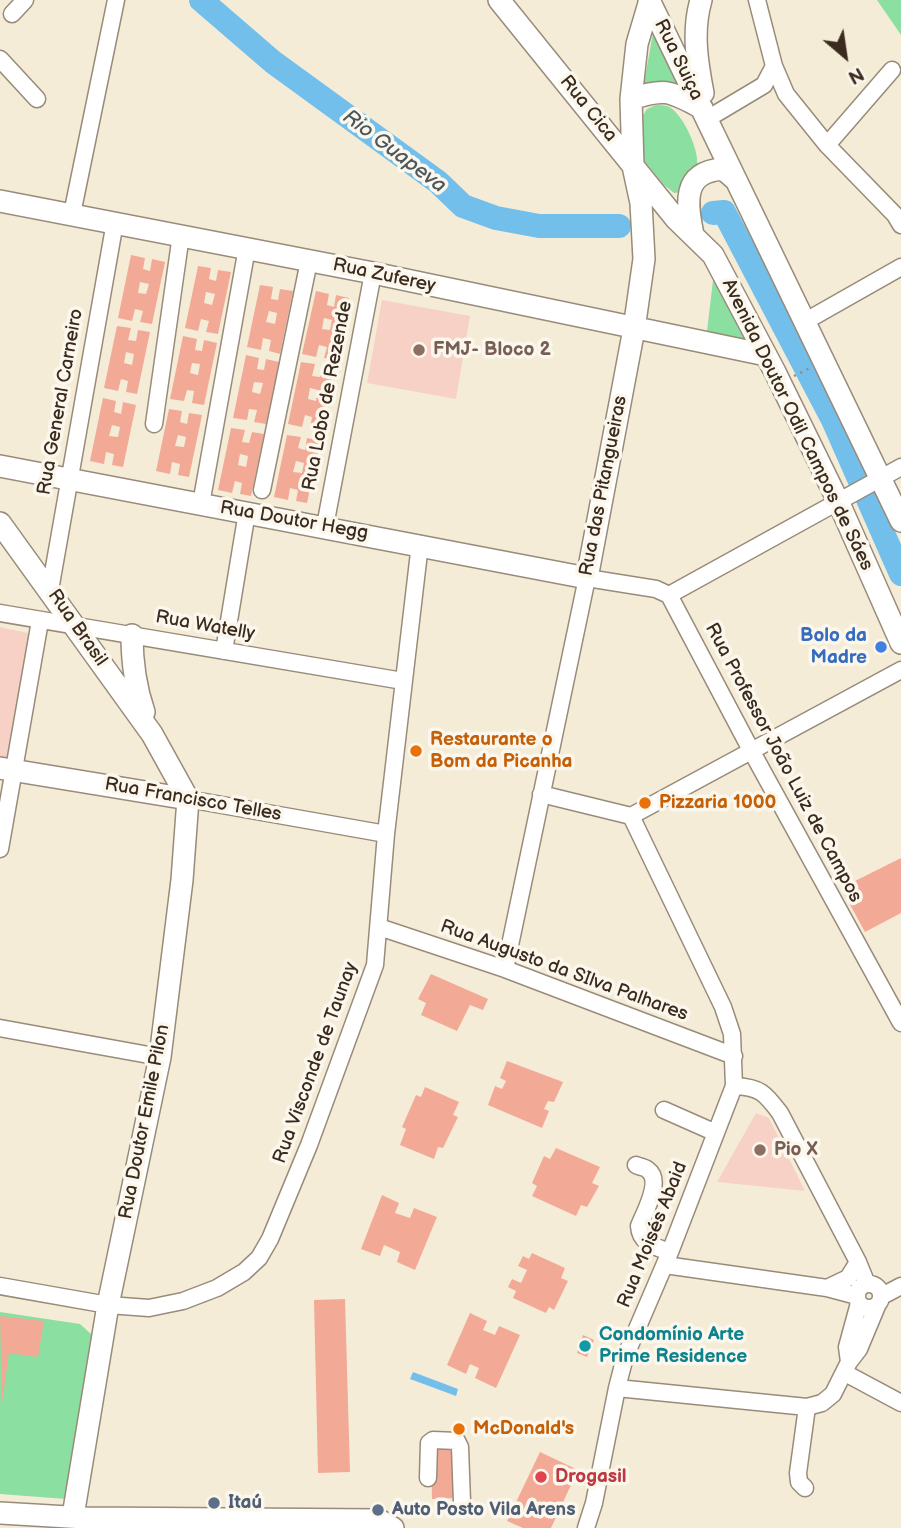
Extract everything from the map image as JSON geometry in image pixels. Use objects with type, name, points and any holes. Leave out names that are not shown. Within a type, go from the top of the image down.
[{"type":"main road","name":"Rua Cica","points":[[499,0],[676,219]]},
{"type":"main road","points":[[701,0],[695,50],[705,114],[877,480],[901,521]]},
{"type":"main road","name":"Rua das Pitangueiras","points":[[587,578],[634,328],[644,259],[641,203],[633,166],[631,99],[637,44],[649,1]]},
{"type":"main road","name":"Rua Suiça","points":[[649,1],[705,114]]},
{"type":"main road","points":[[631,99],[667,91],[705,114]]},
{"type":"main road","points":[[694,235],[688,209],[688,193],[696,180],[707,170],[723,169],[736,180]]},
{"type":"main road","name":"Rua Zuferey","points":[[0,201],[373,273],[766,355]]},
{"type":"main road","name":"Avenida Doutor Odil Campos de Sáes","points":[[676,219],[713,255],[842,499],[901,643]]},
{"type":"main road","name":"Rua Doutor Hegg","points":[[0,466],[421,544],[587,578]]},
{"type":"main road","name":"Rua Brasil","points":[[0,523],[152,734]]},
{"type":"main road","points":[[132,635],[132,664],[136,687],[152,734],[188,799]]},
{"type":"main road","name":"Rua Francisco Telles","points":[[8,769],[188,799]]},
{"type":"main road","name":"Rua Doutor Emile Pilon","points":[[73,1516],[108,1305],[160,1057],[183,880],[188,799]]},
{"type":"main road","points":[[0,1513],[379,1520],[393,1528]]},
{"type":"main road","points":[[50,1528],[66,1524],[73,1516]]},
{"type":"street","points":[[12,14],[25,0]]},
{"type":"street","points":[[72,214],[116,0]]},
{"type":"street","points":[[757,0],[774,66],[786,94],[827,145],[901,225]]},
{"type":"street","points":[[0,60],[37,99]]},
{"type":"street","points":[[705,114],[764,85],[774,66]]},
{"type":"street","points":[[827,145],[892,70]]},
{"type":"street","name":"Rua General Carneiro","points":[[50,590],[115,222]]},
{"type":"street","points":[[154,424],[181,235]]},
{"type":"street","points":[[201,504],[247,248]]},
{"type":"street","points":[[262,489],[309,261]]},
{"type":"street","points":[[804,322],[901,267]]},
{"type":"street","name":"Rua Lobo de Rezende","points":[[325,526],[373,273]]},
{"type":"street","points":[[587,578],[656,589],[669,595],[901,467]]},
{"type":"street","points":[[224,651],[247,512]]},
{"type":"street","name":"Rua Visconde de Taunay","points":[[0,1286],[108,1305],[149,1308],[183,1301],[217,1288],[244,1272],[259,1258],[270,1239],[304,1157],[376,965],[386,834],[421,544]]},
{"type":"street","name":"Rua das Pitangueiras","points":[[505,969],[587,578]]},
{"type":"street","name":"Rua Professor João Luiz de Campos","points":[[669,595],[901,1023]]},
{"type":"street","name":"Rua Watelly","points":[[0,613],[403,681]]},
{"type":"street","points":[[0,849],[8,769],[40,621]]},
{"type":"street","points":[[541,794],[631,816],[901,670]]},
{"type":"street","name":"Rua Francisco Telles","points":[[188,799],[386,834]]},
{"type":"street","points":[[631,816],[723,1007],[732,1034],[734,1086],[752,1087],[766,1094],[780,1113],[858,1262],[861,1294],[866,1308],[901,1286]]},
{"type":"street","name":"Rua Augusto da SIlva Palhares","points":[[379,928],[505,969],[734,1056]]},
{"type":"street","points":[[0,1028],[160,1057]]},
{"type":"street","name":"Rua Moisés Abaid","points":[[585,1526],[594,1503],[625,1357],[668,1259],[734,1086]]},
{"type":"street","points":[[664,1110],[716,1133]]},
{"type":"street","points":[[617,1388],[807,1407],[822,1403],[833,1394],[859,1349],[879,1301],[879,1288],[861,1294],[668,1259],[642,1239],[639,1232],[654,1186],[653,1177],[648,1170],[636,1165]]},
{"type":"street","points":[[827,1288],[848,1278],[858,1262]]},
{"type":"street","points":[[847,1368],[847,1347],[861,1294]]},
{"type":"street","points":[[847,1368],[901,1403]]},
{"type":"street","points":[[805,1488],[799,1482],[798,1474],[807,1407]]},
{"type":"street","points":[[428,1478],[429,1443],[433,1440],[457,1441],[460,1447],[462,1502]]},
{"type":"path","points":[[787,379],[811,367]]},
{"type":"shaded area","name":"FMJ- Bloco 2","points":[[382,300],[470,316],[456,399],[367,383]]},
{"type":"shaded area","points":[[0,627],[33,634],[8,764],[0,763]]},
{"type":"shaded area","name":"Pio X","points":[[756,1113],[769,1118],[805,1191],[717,1182]]},
{"type":"green space","points":[[877,0],[901,0],[901,35]]},
{"type":"green space","points":[[653,33],[683,90],[664,83],[644,83]]},
{"type":"green space","points":[[656,105],[667,106],[678,115],[695,149],[695,171],[682,192],[674,193],[664,185],[642,158],[642,117],[647,109]]},
{"type":"green space","points":[[714,272],[747,336],[741,341],[707,331]]},
{"type":"green space","points":[[0,1312],[80,1324],[91,1334],[92,1355],[66,1499],[0,1494]]},
{"type":"water","points":[[413,1372],[458,1389],[456,1396],[410,1379]]},
{"type":"building","points":[[131,255],[145,258],[143,269],[150,271],[152,259],[165,262],[152,324],[140,322],[143,311],[135,309],[132,321],[118,318]],"holes":[[[140,282],[149,284],[146,294],[138,293]]]},
{"type":"building","points":[[198,266],[211,268],[209,279],[216,281],[218,270],[231,272],[218,334],[206,332],[209,321],[201,319],[198,331],[185,328]],"holes":[[[206,292],[215,294],[212,305],[204,303]]]},
{"type":"building","points":[[260,285],[273,287],[271,299],[278,300],[280,289],[293,291],[280,354],[269,351],[271,340],[263,338],[261,350],[247,347]],"holes":[[[269,311],[277,313],[275,324],[266,322]]]},
{"type":"building","points":[[316,291],[329,294],[327,305],[334,307],[336,295],[349,298],[336,360],[324,358],[327,347],[319,345],[316,357],[302,354]],"holes":[[[324,318],[332,320],[330,330],[322,329]]]},
{"type":"building","points":[[117,326],[131,328],[128,340],[136,341],[138,330],[150,332],[137,394],[126,392],[128,381],[121,379],[118,391],[104,388]],"holes":[[[126,352],[134,354],[132,365],[124,363]]]},
{"type":"building","points":[[183,336],[197,339],[195,350],[202,351],[204,340],[217,343],[204,405],[192,403],[194,391],[187,390],[184,401],[170,399]],"holes":[[[192,363],[200,364],[198,375],[190,373]]]},
{"type":"building","points":[[246,355],[259,358],[257,369],[264,370],[266,359],[279,362],[266,424],[254,422],[257,410],[249,409],[247,420],[233,418]],"holes":[[[254,382],[263,383],[260,394],[252,392]]]},
{"type":"building","points":[[301,362],[315,364],[312,376],[320,377],[322,366],[334,368],[321,431],[310,428],[312,417],[305,415],[302,427],[288,424]],"holes":[[[310,388],[318,390],[316,401],[308,399]]]},
{"type":"building","points":[[103,398],[116,401],[114,412],[121,414],[123,402],[136,405],[123,467],[112,465],[114,454],[106,452],[104,464],[90,461]],"holes":[[[112,425],[120,427],[118,437],[109,436]]]},
{"type":"building","points":[[169,409],[182,411],[180,422],[187,424],[189,413],[202,415],[189,477],[178,475],[180,464],[172,462],[170,474],[156,471]],"holes":[[[178,435],[186,437],[184,447],[175,446]]]},
{"type":"building","points":[[231,428],[245,430],[242,442],[249,443],[252,432],[264,434],[251,496],[240,494],[242,483],[235,481],[232,493],[218,490]],"holes":[[[240,454],[248,456],[246,467],[238,465]]]},
{"type":"building","points":[[287,435],[301,437],[298,448],[305,450],[307,438],[320,441],[307,503],[296,501],[298,490],[290,488],[288,500],[274,497]],"holes":[[[296,461],[304,463],[302,473],[293,472]]]},
{"type":"building","points":[[901,858],[901,913],[865,932],[841,888]]},
{"type":"building","points":[[431,974],[488,999],[483,1010],[470,1005],[457,1031],[421,1015],[426,1003],[418,999]]},
{"type":"building","points":[[507,1061],[563,1082],[554,1102],[548,1101],[544,1109],[549,1111],[542,1128],[488,1105],[495,1086],[502,1089],[506,1081],[500,1078]]},
{"type":"building","points":[[425,1087],[459,1102],[453,1115],[458,1117],[443,1148],[438,1147],[434,1159],[400,1145],[406,1129],[402,1127],[416,1095],[421,1097]]},
{"type":"building","points":[[556,1148],[600,1167],[592,1183],[599,1186],[587,1207],[581,1205],[576,1216],[532,1196],[537,1186],[532,1183],[544,1156],[550,1159]]},
{"type":"building","points":[[382,1195],[399,1203],[395,1213],[410,1218],[414,1208],[437,1217],[415,1270],[397,1262],[400,1252],[384,1245],[380,1256],[361,1249]]},
{"type":"building","points":[[532,1253],[565,1268],[561,1278],[568,1281],[554,1310],[549,1307],[546,1313],[513,1298],[516,1291],[508,1287],[512,1279],[521,1283],[527,1270],[518,1266],[523,1256],[529,1259]]},
{"type":"building","points":[[345,1299],[350,1472],[318,1473],[314,1300]]},
{"type":"building","points":[[470,1313],[487,1321],[483,1330],[495,1335],[499,1326],[520,1335],[496,1388],[475,1378],[479,1368],[470,1364],[466,1374],[447,1365]]},
{"type":"building","points":[[0,1316],[44,1321],[38,1357],[9,1353],[2,1403]]},
{"type":"building","name":"Condomínio Arte Prime Residence","points":[[583,1335],[594,1340],[587,1357],[577,1353]]},
{"type":"building","points":[[453,1444],[455,1498],[432,1499],[431,1445]]},
{"type":"building","points":[[540,1452],[578,1470],[551,1528],[523,1528],[507,1521]]},
{"type":"waterway","name":"Rio Guapeva","points":[[201,0],[273,62],[438,182],[463,206],[496,218],[539,226],[619,226]]},
{"type":"waterway","name":"Rio Guapeva","points":[[713,213],[724,212],[833,420],[901,574]]},
{"type":"place","name":"FMJ- Bloco 2","points":[[419,350]]},
{"type":"place","name":"Bolo da Madre","points":[[881,647]]},
{"type":"place","name":"Restaurante o Bom da Picanha","points":[[416,751]]},
{"type":"place","name":"Pizzaria 1000","points":[[645,803]]},
{"type":"place","name":"Pio X","points":[[760,1150]]},
{"type":"place","name":"Condomínio Arte Prime Residence","points":[[585,1346]]},
{"type":"place","name":"McDonald's","points":[[459,1429]]},
{"type":"place","name":"Drogasil","points":[[541,1477]]},
{"type":"place","name":"Itaú","points":[[214,1503]]},
{"type":"place","name":"Auto Posto Vila Arens","points":[[378,1510]]}]
